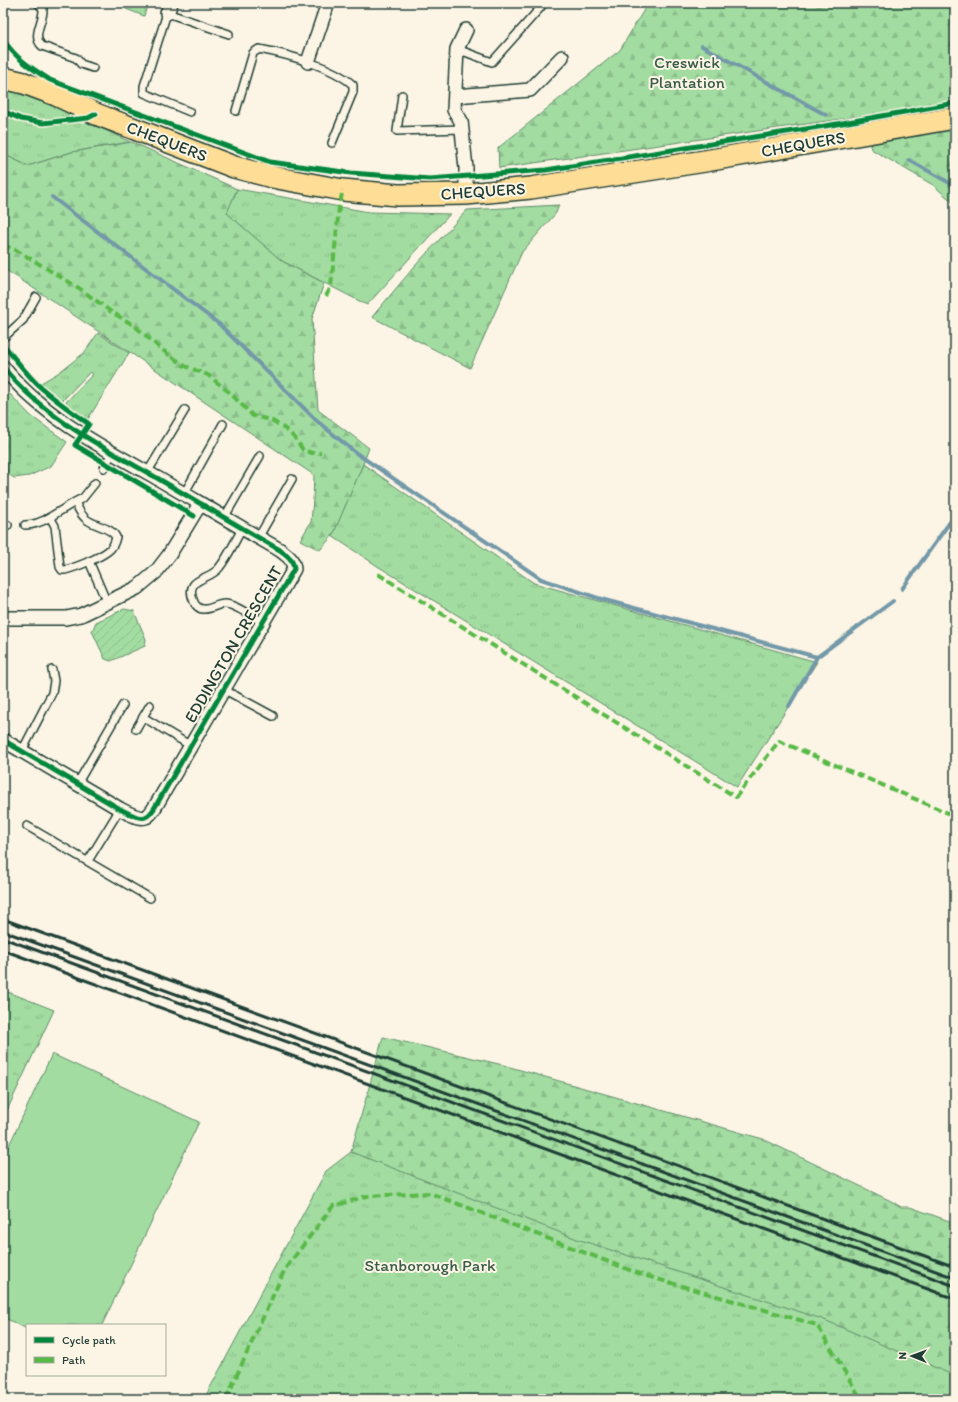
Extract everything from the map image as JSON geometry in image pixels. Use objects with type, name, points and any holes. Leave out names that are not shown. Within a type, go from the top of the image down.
[{"type":"main road","name":"CHEQUERS","points":[[3,68],[24,83]]},
{"type":"main road","name":"CHEQUERS","points":[[3,78],[24,83],[56,95],[96,114],[234,167],[272,177],[343,190],[398,195],[466,194],[531,188],[697,162],[955,118]]},
{"type":"street","points":[[308,62],[328,3]]},
{"type":"street","points":[[466,30],[457,49],[454,110],[461,121],[466,168],[466,194]]},
{"type":"street","points":[[455,96],[530,90],[562,57]]},
{"type":"street","name":"EDDINGTON CRESCENT","points":[[3,367],[17,384],[52,414],[112,452],[290,557],[294,569],[191,746],[148,816],[139,818],[120,809],[3,740]]},
{"type":"street","points":[[3,618],[81,615],[137,588],[156,572],[169,556],[200,504]]},
{"type":"lane","points":[[38,3],[43,9],[44,14],[36,37],[37,42],[42,46],[76,58],[80,64],[93,68]]},
{"type":"lane","points":[[457,49],[492,62],[541,7]]},
{"type":"lane","points":[[190,112],[144,93],[144,86],[169,8],[229,34]]},
{"type":"lane","points":[[236,111],[254,53],[259,49],[308,62],[345,78],[353,85],[353,92],[332,143]]},
{"type":"lane","points":[[402,95],[397,131],[462,129]]},
{"type":"lane","points":[[3,338],[24,320],[36,298]]},
{"type":"lane","points":[[147,473],[184,410]]},
{"type":"lane","points":[[184,494],[223,424]]},
{"type":"lane","points":[[104,468],[112,452]]},
{"type":"lane","points":[[224,518],[260,456]]},
{"type":"lane","points":[[258,538],[292,479]]},
{"type":"lane","points":[[25,525],[41,522],[83,498],[95,483]]},
{"type":"lane","points":[[50,517],[55,526],[59,563],[62,570],[72,569],[109,551],[116,538],[113,532],[87,520],[81,514],[75,502]]},
{"type":"lane","points":[[242,529],[218,569],[212,574],[202,577],[196,581],[193,586],[192,593],[194,603],[199,608],[204,610],[224,604],[231,605],[262,622]]},
{"type":"lane","points":[[89,561],[107,603]]},
{"type":"lane","points":[[22,751],[52,693],[54,681],[52,670]]},
{"type":"lane","points":[[223,689],[273,716]]},
{"type":"lane","points":[[77,784],[123,704]]},
{"type":"lane","points":[[136,728],[150,705]]},
{"type":"lane","points":[[143,717],[191,746]]},
{"type":"lane","points":[[88,861],[120,809]]},
{"type":"lane","points":[[26,826],[150,898]]},
{"type":"green space","points":[[128,3],[148,3],[144,16],[126,9]]},
{"type":"green space","name":"Creswick Plantation","points":[[648,3],[955,3],[955,204],[933,185],[871,149],[862,116],[499,168],[498,148],[620,50]]},
{"type":"green space","points":[[3,88],[57,106],[130,142],[72,152],[28,166],[3,154],[3,115],[12,119],[16,114],[3,105]]},
{"type":"green space","points":[[132,142],[237,189],[227,213],[282,261],[324,283],[312,319],[318,410],[369,448],[333,535],[320,550],[300,540],[311,522],[314,475],[3,268],[3,154],[28,166],[72,152]]},
{"type":"green space","points":[[237,189],[369,212],[450,214],[367,305],[282,261],[226,213]]},
{"type":"green space","points":[[559,205],[556,213],[522,252],[470,368],[372,317],[414,267],[467,210]]},
{"type":"green space","points":[[98,333],[129,353],[88,419],[64,404],[93,374],[90,372],[62,401],[41,383],[58,373],[84,353]]},
{"type":"green space","points":[[10,394],[31,416],[67,442],[51,466],[29,476],[14,478],[8,474],[3,447],[3,397]]},
{"type":"green space","points":[[363,464],[534,583],[817,662],[737,787],[379,567],[332,536]]},
{"type":"green space","points":[[124,609],[134,611],[146,639],[145,646],[111,661],[105,659],[92,631],[96,622]]},
{"type":"green space","points":[[3,990],[54,1010],[3,1119]]},
{"type":"green space","points":[[383,1037],[503,1065],[763,1139],[901,1207],[910,1207],[955,1223],[955,1376],[822,1319],[577,1239],[351,1152]]},
{"type":"green space","points":[[52,1054],[199,1122],[102,1324],[26,1324],[26,1328],[3,1317],[3,1158]]},
{"type":"green space","name":"Stanborough Park","points":[[351,1152],[955,1310],[955,1399],[204,1399],[326,1171]]},
{"type":"waterway","points":[[702,46],[826,115]]},
{"type":"waterway","points":[[909,160],[955,186]]},
{"type":"waterway","points":[[52,197],[219,324],[317,421],[356,453],[541,579],[601,599],[817,657],[893,601]]},
{"type":"waterway","points":[[902,589],[955,515]]},
{"type":"waterway","points":[[789,706],[817,657]]},
{"type":"railway","points":[[3,919],[955,1267]]},
{"type":"railway","points":[[3,931],[955,1278]]},
{"type":"railway","points":[[3,938],[955,1286]]},
{"type":"railway","points":[[3,950],[955,1299]]},
{"type":"marked path","points":[[326,296],[331,287],[339,207],[343,190]]},
{"type":"marked path","points":[[3,245],[16,250],[79,288],[110,311],[135,326],[161,349],[185,366],[208,375],[229,392],[253,416],[271,420],[285,429],[295,438],[303,450],[312,453],[321,453]]},
{"type":"marked path","points":[[378,574],[736,797],[779,741],[955,816]]},
{"type":"marked path","points":[[226,1399],[285,1269],[333,1206],[367,1196],[430,1193],[640,1274],[817,1325],[861,1399]]},
{"type":"cycle path","points":[[3,39],[19,58],[50,80],[270,162],[351,173],[430,179],[546,170],[831,125],[955,103]]},
{"type":"cycle path","points":[[3,111],[21,119],[43,123],[88,118],[96,114]]},
{"type":"cycle path","points":[[3,344],[37,384],[89,424],[75,445],[194,516]]},
{"type":"cycle path","points":[[3,367],[36,401],[74,430],[280,550],[291,560],[294,569],[157,804],[146,817],[141,818],[120,809],[3,740]]}]
